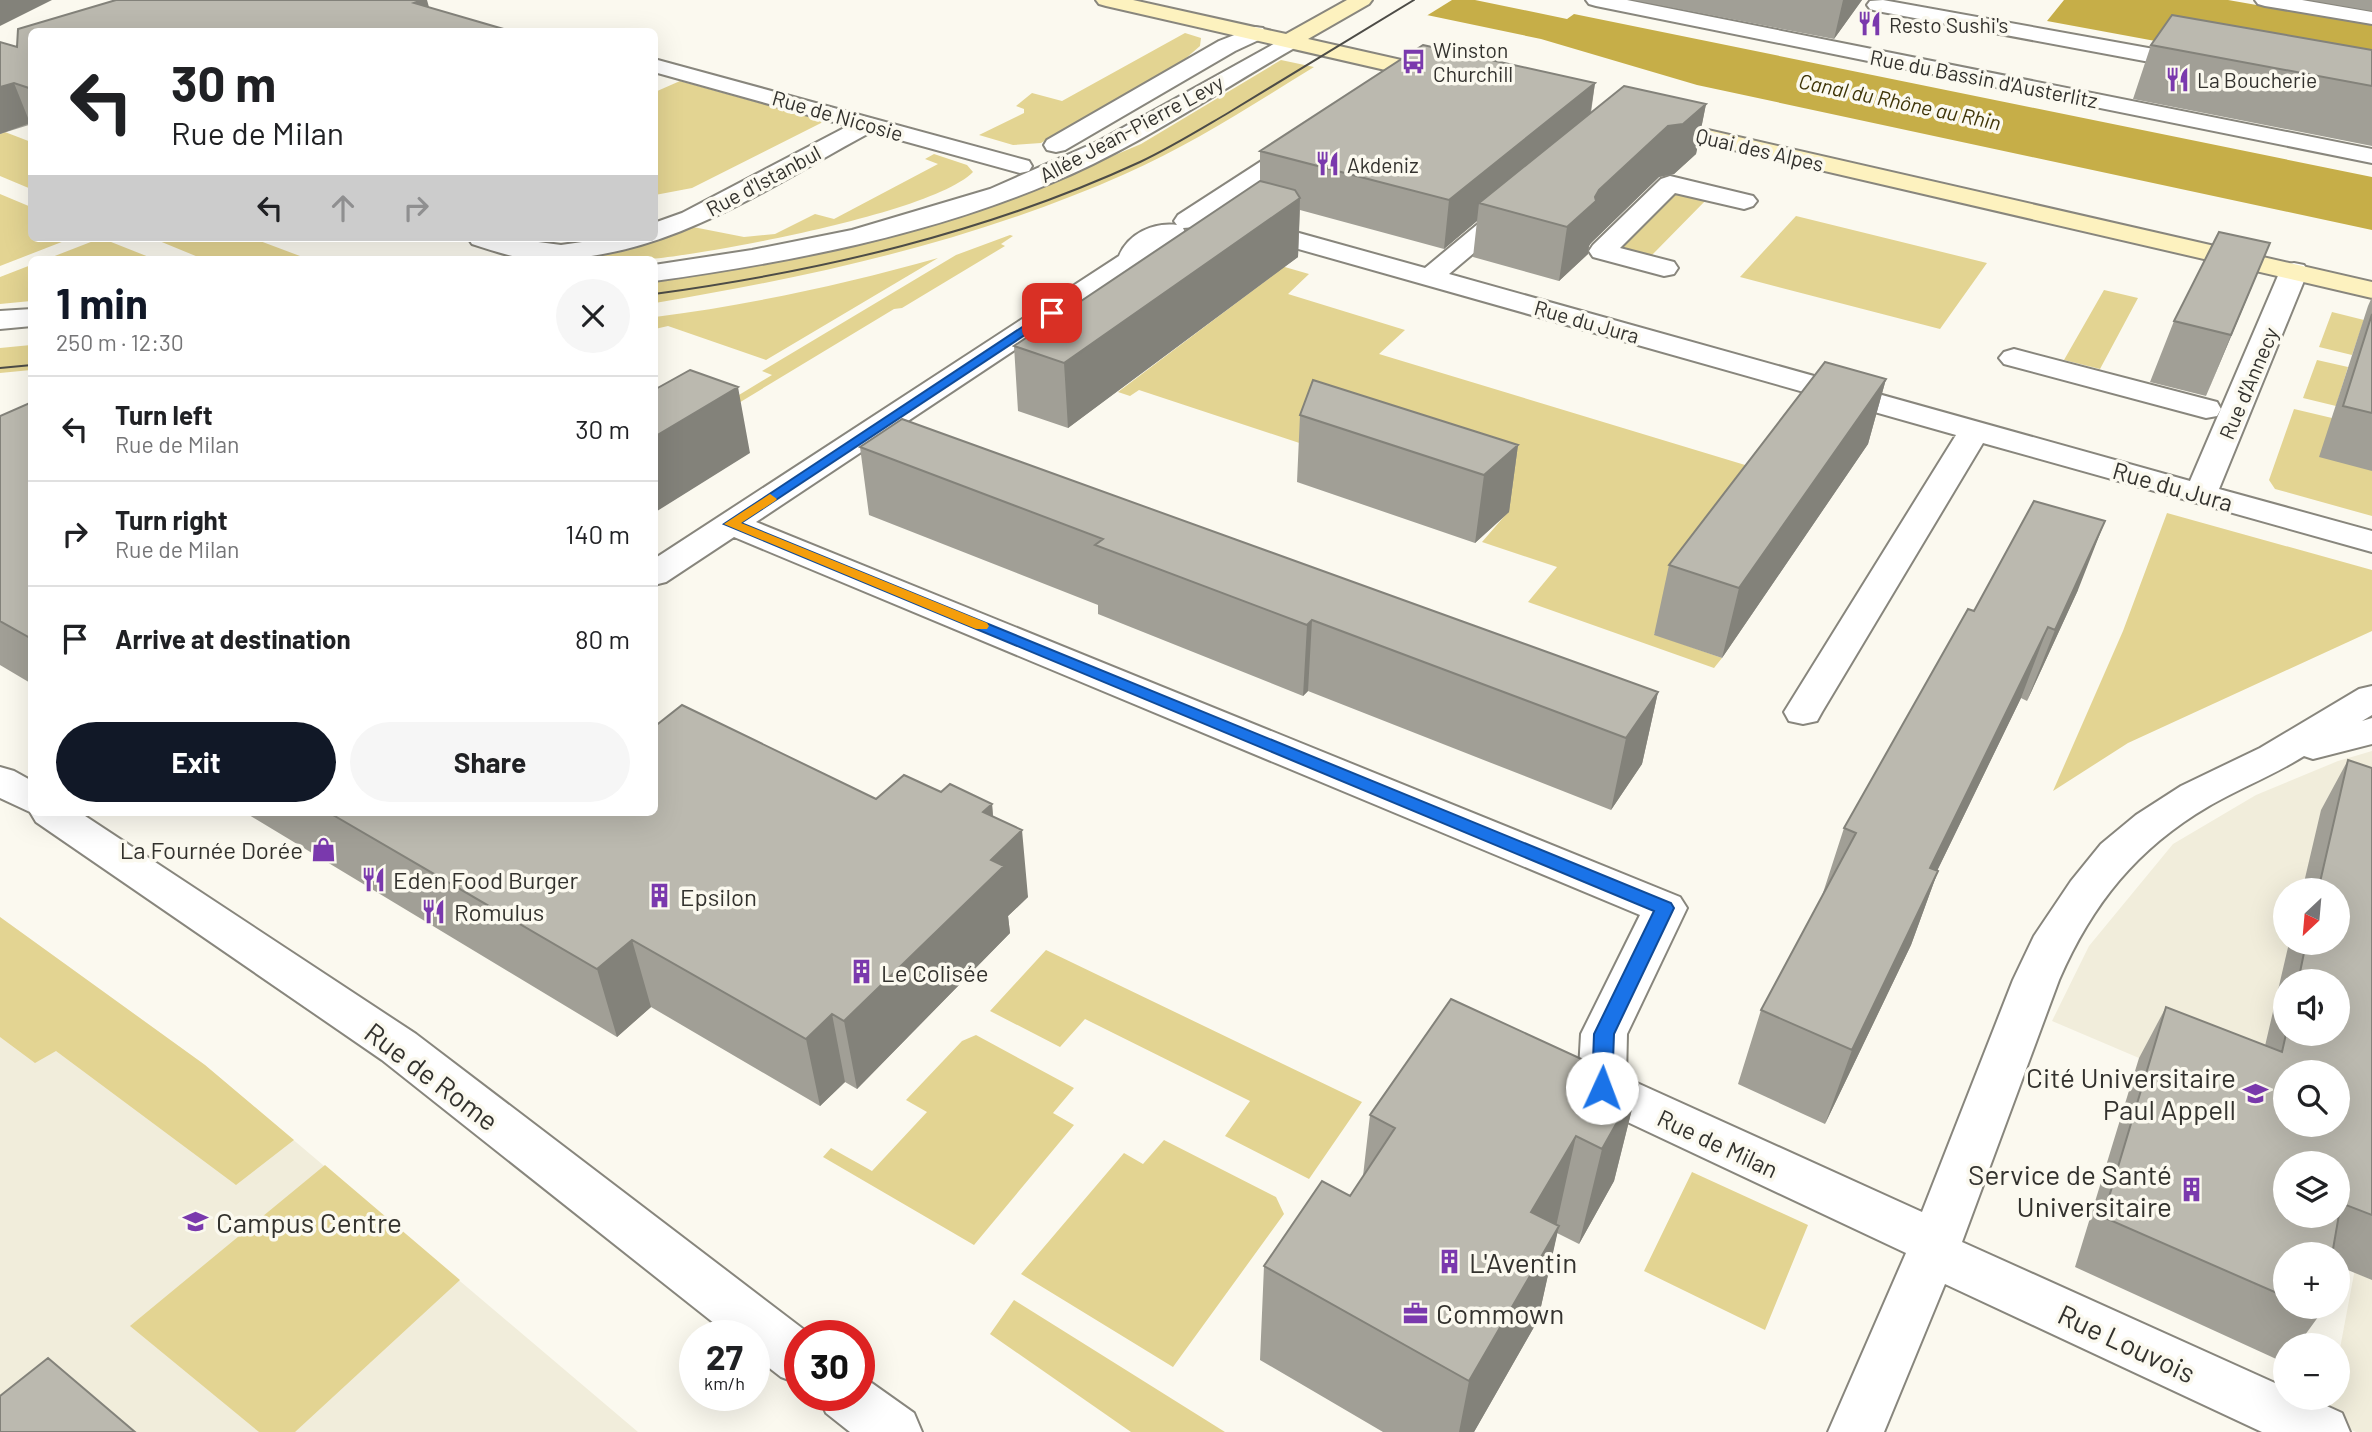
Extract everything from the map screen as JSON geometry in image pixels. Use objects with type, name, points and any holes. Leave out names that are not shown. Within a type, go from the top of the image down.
[{"type":"main road","points":[[1106,0],[1255,33],[1288,30],[1334,17],[1362,0]]},
{"type":"main road","points":[[1288,30],[1471,83]]},
{"type":"main road","name":"Quai des Alpes","points":[[1620,117],[2372,290]]},
{"type":"street","name":"Rue du Bassin d'Austerlitz","points":[[1596,0],[2372,156]]},
{"type":"street","points":[[2265,0],[2372,18]]},
{"type":"street","points":[[1879,2],[2226,70]]},
{"type":"street","name":"Allée Jean-Pierre Levy","points":[[658,272],[846,237],[944,212],[1045,177],[1123,138],[1288,30]]},
{"type":"street","name":"Allée Jean-Pierre Levy","points":[[846,237],[955,198],[1020,166],[1227,46],[1255,33]]},
{"type":"street","name":"Rue de Nicosie","points":[[658,66],[1020,166]]},
{"type":"street","name":"Rue d'Istanbul","points":[[658,231],[691,218],[869,124]]},
{"type":"street","points":[[658,572],[1131,260],[1136,248],[1154,233],[1174,232],[1317,136]]},
{"type":"street","points":[[1664,268],[1602,251],[1670,184],[1744,201]]},
{"type":"street","points":[[1430,277],[1536,188]]},
{"type":"street","name":"Rue du Jura","points":[[1200,213],[2372,542]]},
{"type":"street","points":[[496,242],[540,254],[581,251],[623,242]]},
{"type":"street","name":"Rue d'Annecy","points":[[2201,494],[2294,271]]},
{"type":"street","points":[[0,320],[28,317]]},
{"type":"street","points":[[0,344],[28,341]]},
{"type":"street","points":[[2014,358],[2206,408]]},
{"type":"street","points":[[1803,712],[1975,430]]},
{"type":"street","name":"Rue de Milan","points":[[731,524],[1665,908],[1604,1034],[1602,1088],[1934,1248]]},
{"type":"street","points":[[1856,1432],[1934,1248],[2036,981],[2056,936],[2086,892],[2116,854],[2151,825],[2195,796],[2274,757],[2372,698]]},
{"type":"street","points":[[2274,757],[2372,731]]},
{"type":"street","points":[[0,780],[28,797]]},
{"type":"street","name":"Rue de Rome","points":[[56,816],[399,1047],[784,1347]]},
{"type":"street","name":"Rue Louvois","points":[[1934,1248],[2322,1432]]},
{"type":"street","points":[[867,1411],[894,1432]]},
{"type":"shaded area","points":[[1185,33],[1201,38],[1200,46],[1185,59],[1041,143],[1013,145],[979,135],[1024,113],[1024,109],[1016,106],[1032,93],[1062,101]]},
{"type":"shaded area","points":[[1281,60],[1314,67],[1174,150],[1068,198],[1010,219],[894,254],[835,268],[658,302],[658,279],[1030,191],[1141,144]]},
{"type":"shaded area","points":[[680,81],[825,121],[692,188],[658,194],[658,91]]},
{"type":"shaded area","points":[[5,132],[28,141],[28,188],[0,176],[0,134]]},
{"type":"shaded area","points":[[934,154],[967,165],[973,172],[950,187],[915,202],[820,229],[722,249],[658,258],[594,256],[658,242],[658,240],[693,227],[744,237],[775,234],[815,214],[834,219],[938,164],[925,159]]},
{"type":"shaded area","points":[[1676,189],[1709,197],[1652,255],[1617,246]]},
{"type":"shaded area","points":[[0,194],[28,206],[28,242],[62,242],[0,266]]},
{"type":"shaded area","points":[[1796,216],[1987,263],[1940,329],[1740,277]]},
{"type":"shaded area","points":[[1013,236],[1001,244],[1005,246],[902,308],[894,309],[694,430],[658,445],[772,375],[762,371],[956,255]]},
{"type":"shaded area","points":[[91,242],[111,242],[146,256],[55,256]]},
{"type":"shaded area","points":[[162,242],[263,242],[300,256],[196,256]]},
{"type":"shaded area","points":[[1239,254],[1309,274],[1288,294],[1405,330],[1379,354],[1755,468],[1654,634],[1722,658],[1714,668],[1528,602],[1557,567],[1482,542],[1508,512],[1139,390],[1130,396],[1118,392],[1276,273]]},
{"type":"shaded area","points":[[938,258],[766,360],[668,326],[658,328],[658,317],[797,293]]},
{"type":"shaded area","points":[[28,266],[28,301],[0,304],[0,277]]},
{"type":"shaded area","points":[[2104,290],[2138,298],[2100,369],[2064,360]]},
{"type":"shaded area","points":[[2332,312],[2364,320],[2352,355],[2319,347]]},
{"type":"shaded area","points":[[28,345],[28,370],[0,373],[0,348]]},
{"type":"shaded area","points":[[2317,360],[2348,367],[2336,406],[2303,398]]},
{"type":"shaded area","points":[[2294,409],[2332,418],[2372,471],[2372,516],[2275,489],[2269,480]]},
{"type":"shaded area","points":[[2167,513],[2372,570],[2372,631],[2128,743],[2053,791],[2123,631]]},
{"type":"shaded area","name":"Cité Universitaire Paul Appell","points":[[2372,751],[2372,1432],[2356,1432],[2327,1419],[2329,1410],[2350,1410],[2350,1333],[2343,1333],[2346,1319],[2350,1319],[2350,1295],[2369,1194],[2350,1176],[2350,1151],[2314,1151],[2287,1137],[2350,1137],[2350,1060],[2273,1060],[2273,1129],[2139,1058],[2052,1021],[2089,946],[2173,844],[2256,795],[2338,761]]},
{"type":"shaded area","name":"Campus Centre","points":[[0,917],[205,1065],[638,1432],[0,1432]]},
{"type":"shaded area","points":[[0,917],[205,1065],[294,1140],[236,1185],[56,1051],[35,1063],[0,1037]]},
{"type":"shaded area","points":[[1046,950],[1362,1102],[1309,1179],[1225,1136],[1250,1101],[1085,1019],[1060,1047],[990,1011]]},
{"type":"shaded area","points":[[976,1035],[1074,1088],[1053,1113],[1074,1125],[974,1245],[823,1157],[831,1148],[872,1171],[927,1112],[906,1100],[962,1041]]},
{"type":"shaded area","points":[[1164,1140],[1276,1197],[1284,1214],[1173,1367],[1021,1274],[1124,1153],[1143,1164]]},
{"type":"shaded area","points":[[325,1165],[460,1280],[295,1432],[259,1432],[130,1326]]},
{"type":"shaded area","points":[[1692,1172],[1808,1225],[1765,1330],[1644,1271]]},
{"type":"shaded area","points":[[1014,1300],[1225,1432],[1131,1432],[990,1334]]},
{"type":"water","name":"Canal du Rhône au Rhin","points":[[1355,0],[1475,0],[1567,19],[1574,14],[2372,177],[2372,230],[1697,85],[1541,39]]},
{"type":"water","points":[[2064,0],[2228,0],[2372,25],[2372,81],[2047,21]]},
{"type":"pier","points":[[1351,0],[1452,0],[1423,18],[1354,3]]},
{"type":"building","points":[[116,0],[422,0],[414,3],[500,28],[28,28],[28,88],[14,83],[0,87],[0,42],[17,47],[18,29]]},
{"type":"building","points":[[2172,15],[2372,50],[2372,86],[2151,45]]},
{"type":"building","points":[[1423,45],[1595,83],[1449,200],[1260,151]]},
{"type":"building","points":[[1624,86],[1706,104],[1683,124],[1668,126],[1599,190],[1596,201],[1567,227],[1479,203]]},
{"type":"building","points":[[1260,181],[1295,190],[1300,198],[1064,363],[1014,346]]},
{"type":"building","points":[[2219,232],[2270,243],[2231,335],[2174,321]]},
{"type":"building","points":[[2372,314],[2372,413],[2343,406]]},
{"type":"building","points":[[1825,362],[1886,379],[1739,588],[1669,565]]},
{"type":"building","points":[[690,370],[738,387],[658,435],[658,388]]},
{"type":"building","points":[[1313,380],[1518,445],[1484,475],[1300,415]]},
{"type":"building","points":[[28,404],[28,637],[0,621],[0,416]]},
{"type":"building","points":[[902,419],[1658,692],[1626,738],[1312,620],[1307,625],[1095,545],[1103,539],[860,447]]},
{"type":"building","points":[[2034,501],[2105,521],[2055,630],[2048,627],[1930,868],[1938,871],[1852,1050],[1761,1010],[1856,833],[1844,828],[1968,609],[1974,611]]},
{"type":"building","points":[[682,705],[876,799],[904,775],[941,792],[950,784],[992,804],[983,812],[1022,830],[991,860],[1004,866],[844,1021],[832,1014],[806,1039],[632,940],[597,969],[335,816],[658,816],[658,724]]},
{"type":"building","points":[[2348,760],[2372,768],[2372,1215],[2350,1206],[2350,1151],[2273,1151],[2273,1228],[2337,1228],[2334,1242],[2273,1242],[2273,1291],[2103,1217],[2166,1007],[2282,1052],[2283,1046],[2350,1046],[2350,969],[2301,969],[2303,956],[2350,956],[2350,878],[2321,878]]},
{"type":"building","points":[[1451,999],[1638,1085],[1602,1149],[1576,1136],[1531,1212],[1559,1226],[1469,1381],[1264,1266],[1322,1181],[1350,1196],[1395,1128],[1370,1115]]},
{"type":"building","points":[[48,1358],[135,1432],[0,1432],[0,1396]]},
{"type":"tram line","points":[[658,293],[779,274],[902,246],[963,229],[1082,187],[1173,145],[1414,0]]},
{"type":"tram line","points":[[0,368],[28,365]]},
{"type":"slow traffic","points":[[770,499],[731,524],[982,626]]},
{"type":"place","name":"Resto Sushi's","points":[[1869,24]]},
{"type":"place","name":"Winston Churchill","points":[[1413,61]]},
{"type":"place","name":"La Boucherie","points":[[2177,79]]},
{"type":"place","name":"Akdeniz","points":[[1327,164]]},
{"type":"place","name":"La Fournée Dorée","points":[[323,849]]},
{"type":"place","name":"Eden Food Burger","points":[[373,879]]},
{"type":"place","name":"Epsilon","points":[[660,896]]},
{"type":"place","name":"Romulus","points":[[434,911]]},
{"type":"place","name":"Le Colisée","points":[[861,972]]},
{"type":"place","name":"Cité Universitaire Paul Appell","points":[[2256,1093]]},
{"type":"place","name":"Service de Santé Universitaire","points":[[2192,1190]]},
{"type":"place","name":"Campus Centre","points":[[196,1222]]},
{"type":"place","name":"L'Aventin","points":[[1449,1262]]},
{"type":"place","name":"Commown","points":[[1416,1313]]},
{"type":"route","points":[[1052,313],[731,524],[1665,908],[1604,1034],[1602,1088]]}]
